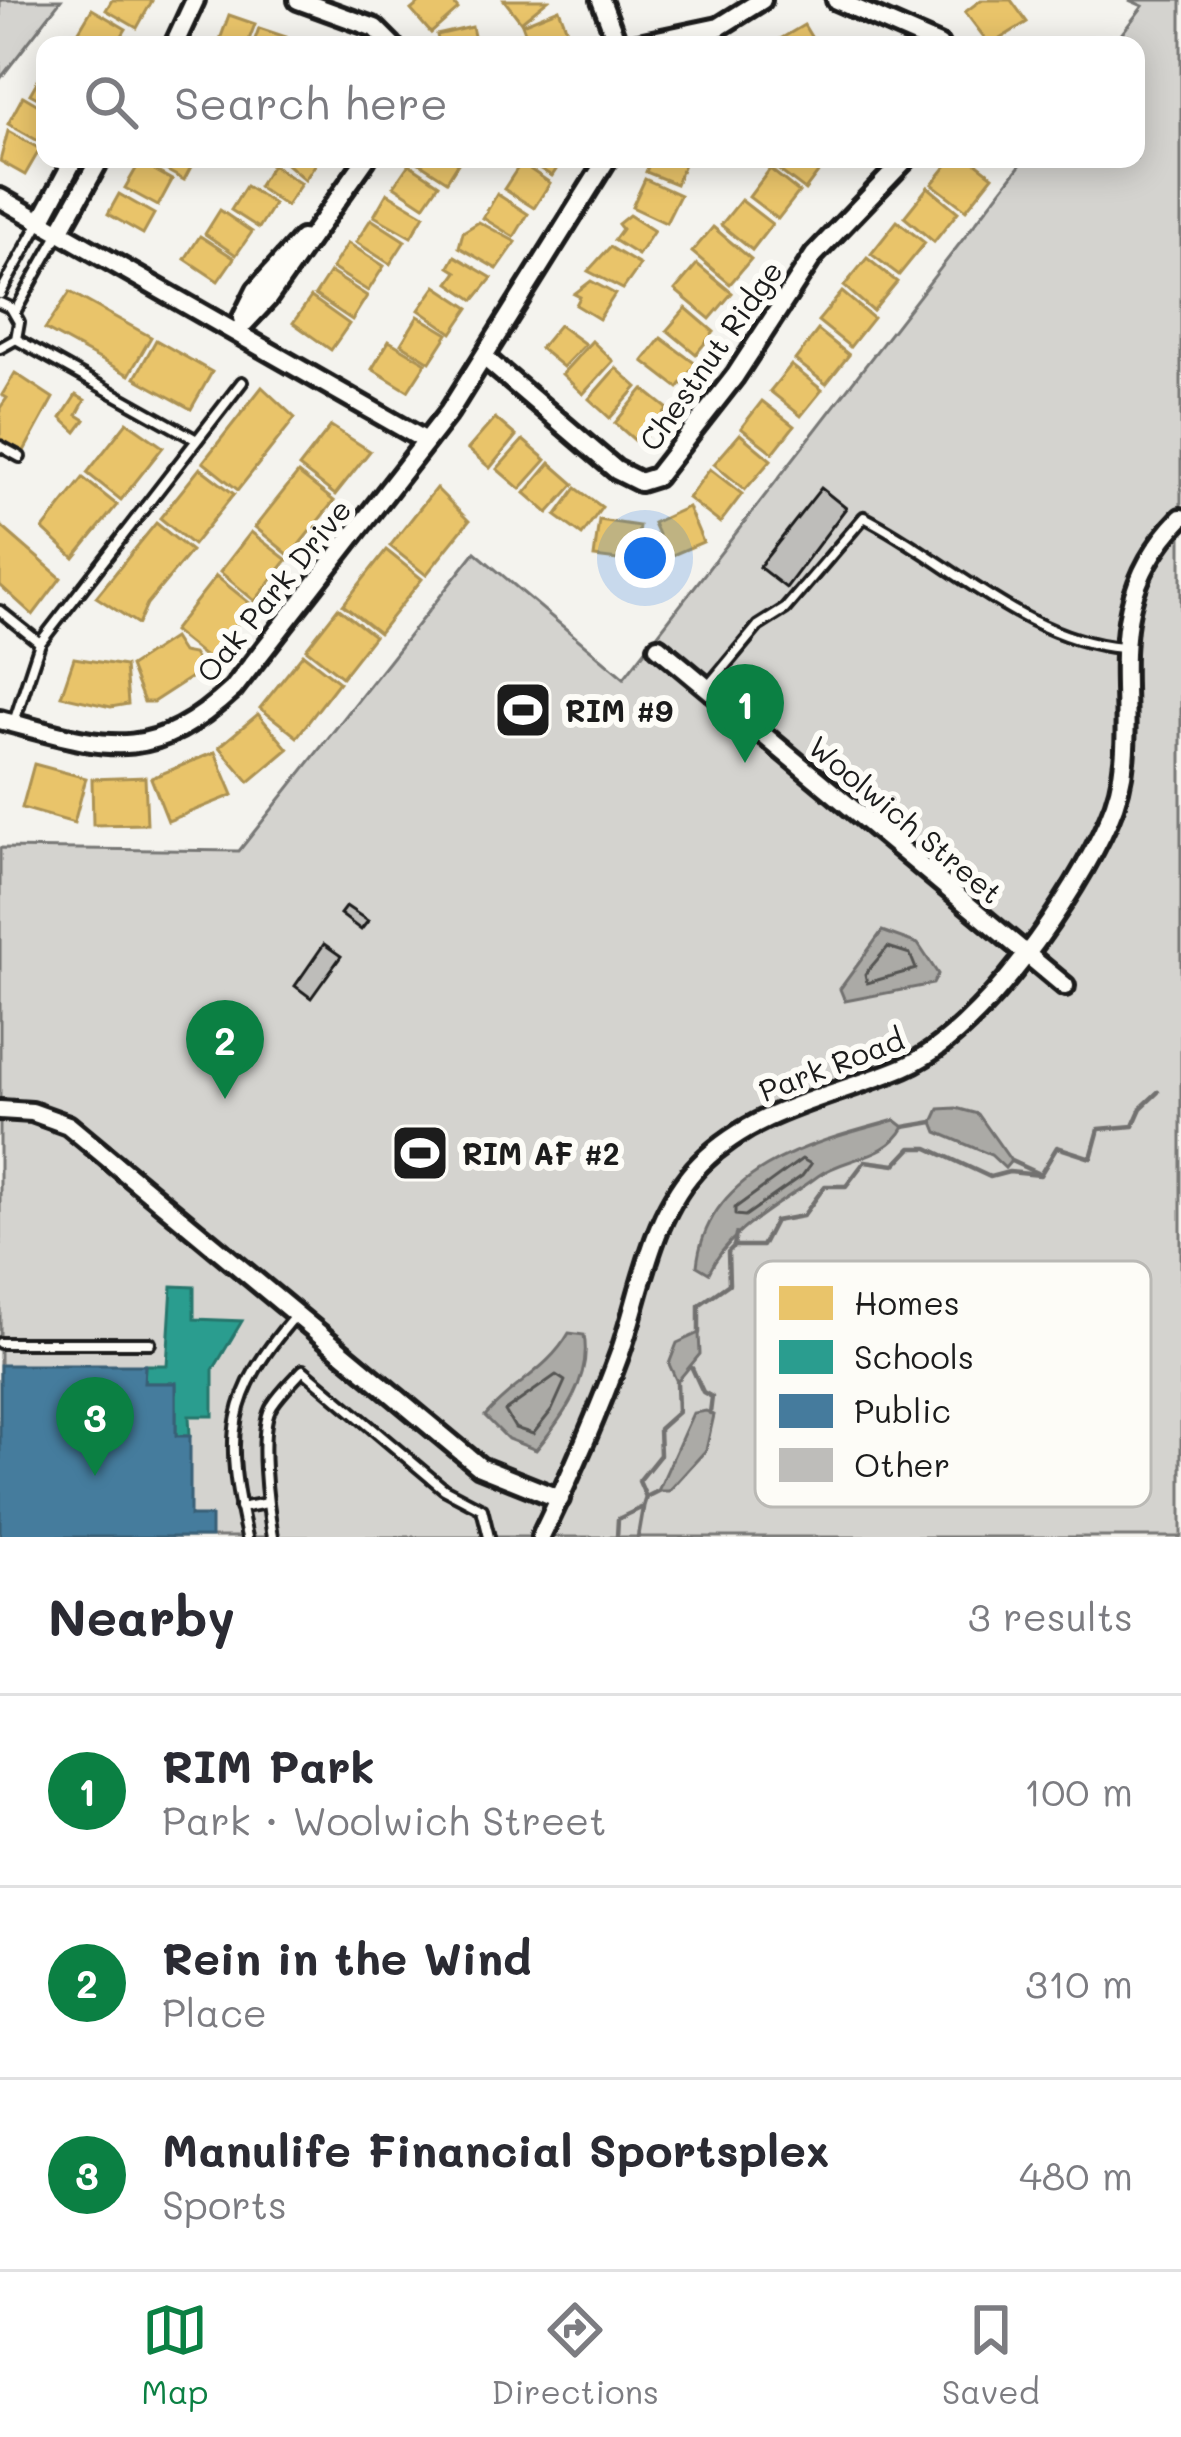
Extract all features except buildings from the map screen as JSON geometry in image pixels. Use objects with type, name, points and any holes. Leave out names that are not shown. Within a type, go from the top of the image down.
[{"type":"street","points":[[178,36],[195,0]]},
{"type":"street","points":[[298,0],[375,28],[383,36]]},
{"type":"street","points":[[601,0],[615,36]]},
{"type":"street","points":[[679,36],[719,28],[762,0]]},
{"type":"street","points":[[836,0],[918,36]]},
{"type":"street","points":[[41,220],[69,168]]},
{"type":"street","points":[[60,231],[95,168]]},
{"type":"street","points":[[237,332],[270,272],[313,232],[359,168]]},
{"type":"street","name":"Oak Park Drive","points":[[7,722],[108,748],[162,738],[205,715],[233,688],[426,441],[485,358],[601,168]]},
{"type":"street","name":"Chestnut Ridge","points":[[485,358],[616,470],[640,482],[656,477],[735,376],[814,255],[897,168]]},
{"type":"street","points":[[0,198],[426,441]]},
{"type":"street","name":"Park Road","points":[[541,1537],[607,1387],[662,1224],[699,1166],[729,1140],[783,1108],[931,1054],[968,1024],[1024,954],[1110,817],[1121,778],[1124,648],[1133,597],[1151,554],[1181,518]]},
{"type":"street","name":"Woolwich Street","points":[[658,646],[1065,986]]},
{"type":"street","points":[[0,1111],[32,1112],[68,1125],[480,1467],[560,1499]]},
{"type":"lane","points":[[15,312],[0,298],[41,220]]},
{"type":"lane","points":[[16,339],[15,312],[60,231]]},
{"type":"lane","points":[[0,348],[16,339]]},
{"type":"lane","points":[[16,339],[195,439]]},
{"type":"lane","points":[[7,722],[40,643],[242,382]]},
{"type":"lane","points":[[0,446],[20,457]]},
{"type":"lane","points":[[707,687],[758,626],[785,609],[864,517],[1064,638],[1124,648]]},
{"type":"lane","points":[[0,611],[40,643]]},
{"type":"lane","points":[[247,1537],[234,1426],[255,1362],[295,1316]]},
{"type":"lane","points":[[0,1342],[151,1343]]},
{"type":"lane","points":[[273,1537],[267,1504],[266,1424],[271,1408],[303,1370],[444,1489],[482,1510],[489,1537]]},
{"type":"lane","points":[[240,1508],[267,1504]]},
{"type":"shaded area","points":[[0,0],[61,0],[0,79]]},
{"type":"shaded area","points":[[1129,0],[1181,0],[1181,1537],[0,1537],[0,848],[239,851],[475,552],[624,678],[1018,168],[1145,168],[1145,36],[1120,36],[1143,6]]},
{"type":"water","points":[[882,931],[918,944],[938,974],[933,984],[845,1001],[840,989]]},
{"type":"water","points":[[939,1109],[978,1114],[1011,1161],[1005,1168],[991,1155],[937,1132],[933,1122]]},
{"type":"water","points":[[895,1120],[904,1127],[887,1145],[828,1170],[756,1219],[729,1243],[709,1273],[697,1266],[705,1232],[721,1205],[743,1183],[799,1150]]},
{"type":"water","points":[[569,1333],[584,1335],[585,1351],[579,1382],[565,1410],[536,1450],[508,1439],[485,1416],[551,1357]]},
{"type":"water","points":[[699,1333],[700,1354],[677,1382],[669,1364],[677,1343]]},
{"type":"water","points":[[693,1413],[714,1415],[706,1450],[669,1491],[658,1491]]},
{"type":"waterway","points":[[699,1333],[699,1305],[729,1284],[728,1252],[734,1246],[762,1246],[775,1221],[803,1216],[825,1186],[846,1186],[865,1161],[895,1165],[911,1148],[928,1148],[990,1177],[1009,1172],[1040,1175],[1057,1147],[1091,1158],[1099,1129],[1133,1126],[1141,1108],[1158,1092]]},
{"type":"waterway","points":[[904,1127],[933,1122]]},
{"type":"waterway","points":[[1011,1161],[1037,1173]]},
{"type":"waterway","points":[[734,1246],[736,1234]]},
{"type":"waterway","points":[[692,1368],[703,1392],[712,1397],[710,1413]]},
{"type":"waterway","points":[[617,1537],[618,1519],[643,1507],[646,1497],[639,1481],[660,1455],[659,1429],[678,1412],[677,1382]]},
{"type":"waterway","points":[[646,1497],[658,1491]]},
{"type":"waterway","points":[[638,1537],[643,1508]]},
{"type":"place","name":"RIM #9","points":[[523,710]]},
{"type":"place","name":"RIM Park","points":[[745,763]]},
{"type":"place","name":"Rein in the Wind","points":[[225,1099]]},
{"type":"place","name":"RIM AF #2","points":[[420,1153]]},
{"type":"place","name":"Manulife Financial Sportsplex","points":[[95,1476]]}]
